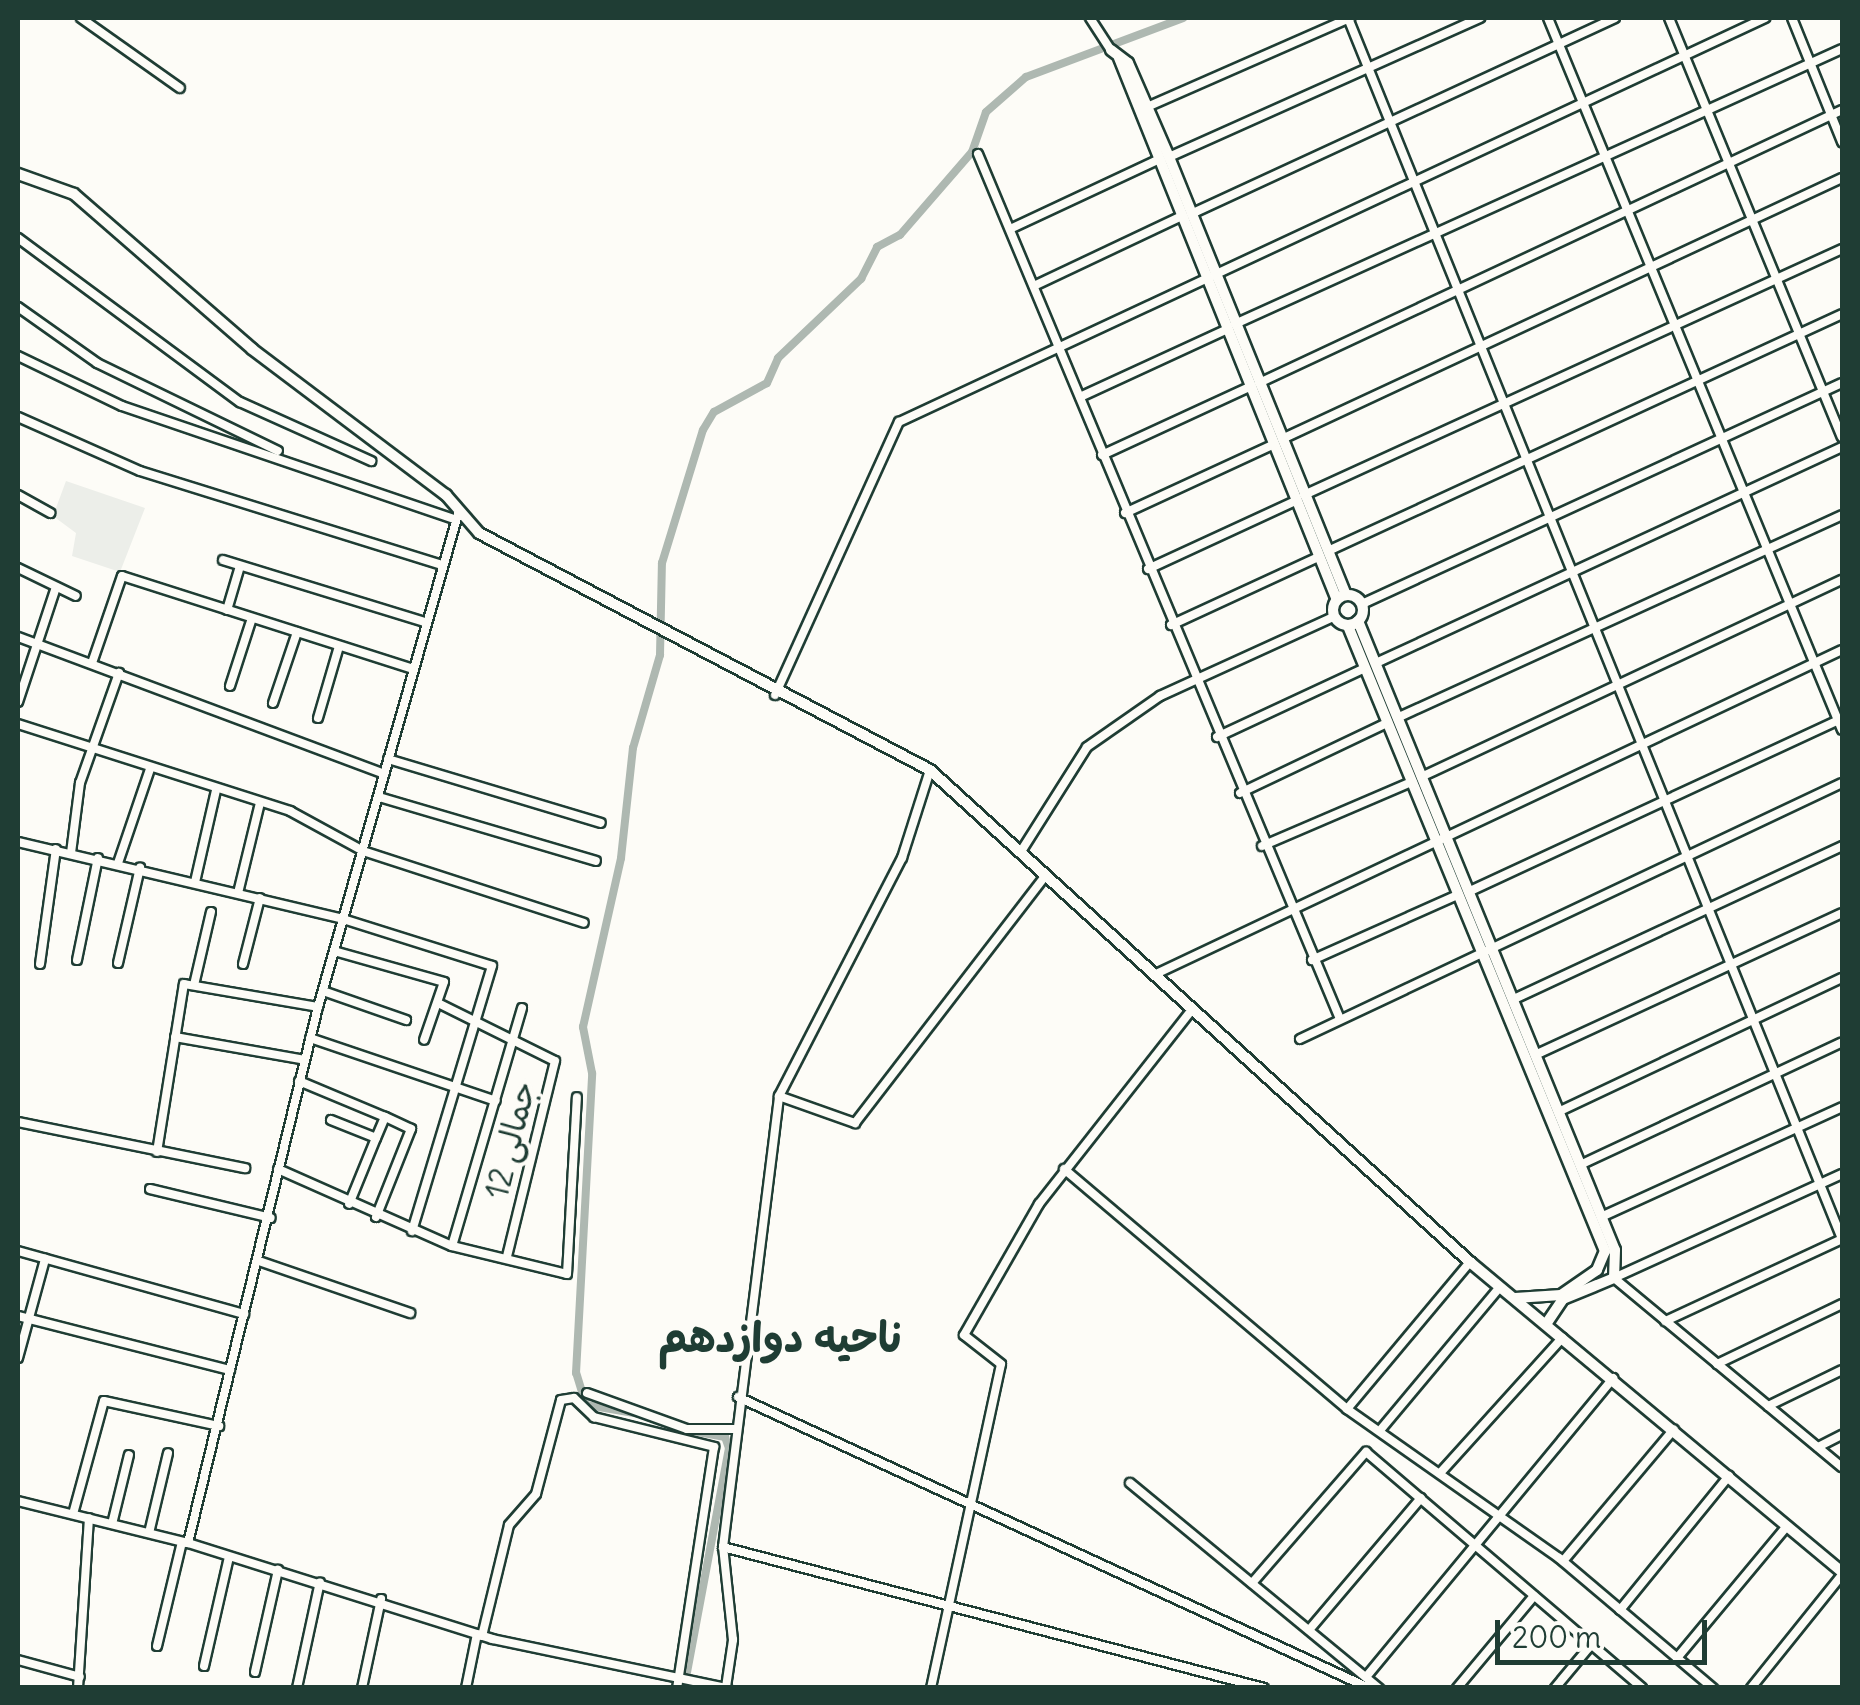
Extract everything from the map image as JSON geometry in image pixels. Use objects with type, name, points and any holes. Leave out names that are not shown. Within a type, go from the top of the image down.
[{"type":"street","points":[[81,18],[180,88]]},
{"type":"street","points":[[1147,107],[1349,18],[1408,182],[1458,288],[1577,572],[1685,855],[1842,1239],[1665,1321]]},
{"type":"street","points":[[1010,228],[1480,18]]},
{"type":"street","points":[[1548,18],[1746,491],[1766,549],[1841,719],[1842,730]]},
{"type":"street","points":[[1034,286],[1615,18]]},
{"type":"street","points":[[1670,18],[1842,437]]},
{"type":"street","points":[[775,695],[899,422],[1208,272],[1766,18]]},
{"type":"street","points":[[1792,18],[1842,142]]},
{"type":"street","points":[[1092,22],[1147,107],[1163,158]]},
{"type":"street","points":[[1080,398],[1605,154],[1842,49]]},
{"type":"street","points":[[1115,54],[1163,158],[1341,597],[1334,617]]},
{"type":"street","points":[[1102,455],[1730,166],[1842,110]]},
{"type":"street","points":[[978,154],[1288,909],[1340,1019]]},
{"type":"street","points":[[18,174],[74,194],[479,533],[775,695],[897,745],[930,770],[1158,973],[1191,1011],[1470,1262],[1674,1429],[1842,1574],[1751,1688]]},
{"type":"street","points":[[1125,513],[1842,178]]},
{"type":"street","points":[[18,238],[289,430],[371,461]]},
{"type":"street","points":[[1148,569],[1506,409],[1842,249]]},
{"type":"street","points":[[18,307],[97,363],[276,456]]},
{"type":"street","points":[[1171,626],[1842,314]]},
{"type":"street","points":[[18,356],[276,456],[457,516]]},
{"type":"street","points":[[1514,1298],[1557,1296],[1606,1256],[1353,623],[1362,604],[1842,384]]},
{"type":"street","points":[[18,418],[140,472],[441,565]]},
{"type":"street","points":[[276,456],[289,430]]},
{"type":"street","points":[[1217,737],[1842,447]]},
{"type":"street","points":[[18,495],[50,513]]},
{"type":"street","points":[[1240,793],[1842,515]]},
{"type":"street","points":[[157,1646],[219,1426],[318,1007],[379,797],[410,668],[457,516]]},
{"type":"street","points":[[223,560],[424,622]]},
{"type":"street","points":[[227,610],[240,566]]},
{"type":"street","points":[[18,568],[76,596]]},
{"type":"street","points":[[92,664],[122,576],[410,668]]},
{"type":"street","points":[[1262,846],[1416,779],[1842,580]]},
{"type":"street","points":[[18,702],[56,587]]},
{"type":"street","points":[[1341,597],[1362,604]]},
{"type":"street","points":[[1020,853],[1078,755],[1195,682],[1334,617],[1353,623]]},
{"type":"street","points":[[230,686],[252,618]]},
{"type":"street","points":[[274,702],[296,632]]},
{"type":"street","points":[[18,637],[384,774]]},
{"type":"street","points":[[318,718],[339,646]]},
{"type":"street","points":[[1158,973],[1641,738],[1842,650]]},
{"type":"street","points":[[71,852],[92,748],[119,673]]},
{"type":"street","points":[[1312,960],[1841,719]]},
{"type":"street","points":[[18,724],[260,802],[363,851],[584,923]]},
{"type":"street","points":[[388,760],[601,823]]},
{"type":"street","points":[[118,863],[150,769]]},
{"type":"street","points":[[18,1501],[185,1542],[381,1599],[480,1635],[678,1684],[726,1688],[733,1640],[723,1547],[734,1428],[778,1096],[902,858],[930,770]]},
{"type":"street","points":[[1300,1039],[1842,783]]},
{"type":"street","points":[[194,882],[216,790]]},
{"type":"street","points":[[379,797],[596,861]]},
{"type":"street","points":[[238,893],[260,802]]},
{"type":"street","points":[[18,842],[343,919],[492,966],[412,1231]]},
{"type":"street","points":[[1514,1000],[1842,846]]},
{"type":"street","points":[[40,964],[56,849]]},
{"type":"street","points":[[77,960],[98,858]]},
{"type":"street","points":[[118,963],[140,868]]},
{"type":"street","points":[[778,1096],[855,1122],[1045,876]]},
{"type":"street","points":[[243,964],[260,898]]},
{"type":"street","points":[[194,985],[211,912]]},
{"type":"street","points":[[1535,1056],[1842,913]]},
{"type":"street","points":[[1486,949],[1514,1000],[1601,1218],[1614,1278],[1842,1467]]},
{"type":"street","name":"جمالی 12","points":[[334,951],[441,980],[440,1004],[474,1026],[556,1062],[507,1257]]},
{"type":"street","points":[[1558,1112],[1842,978]]},
{"type":"street","points":[[156,1152],[184,984],[318,1007]]},
{"type":"street","points":[[323,991],[406,1020]]},
{"type":"street","points":[[424,1040],[440,1004]]},
{"type":"street","points":[[452,1246],[522,1008]]},
{"type":"street","points":[[931,1688],[974,1502],[1000,1364],[964,1335],[1064,1169],[1191,1011]]},
{"type":"street","points":[[175,1037],[305,1060]]},
{"type":"street","points":[[310,1038],[496,1101]]},
{"type":"street","points":[[1579,1166],[1842,1042]]},
{"type":"street","points":[[299,1081],[411,1129],[376,1217]]},
{"type":"street","points":[[278,1169],[376,1217],[452,1246],[570,1273],[566,1194],[576,1098]]},
{"type":"street","points":[[1601,1218],[1842,1107]]},
{"type":"street","points":[[349,1204],[385,1117]]},
{"type":"street","points":[[331,1120],[376,1138]]},
{"type":"street","points":[[18,1122],[245,1168]]},
{"type":"street","points":[[1064,1169],[1347,1410],[1382,1428],[1563,1562],[1712,1688]]},
{"type":"street","points":[[1546,1324],[1562,1299],[1842,1174]]},
{"type":"street","points":[[150,1189],[271,1218]]},
{"type":"street","points":[[18,1251],[244,1314]]},
{"type":"street","points":[[18,1358],[44,1258]]},
{"type":"street","points":[[259,1261],[410,1313]]},
{"type":"street","points":[[1347,1410],[1470,1262]]},
{"type":"street","points":[[1382,1428],[1500,1287]]},
{"type":"street","points":[[1717,1364],[1842,1304]]},
{"type":"street","points":[[18,1316],[230,1370]]},
{"type":"street","points":[[1442,1472],[1562,1338]]},
{"type":"street","points":[[1768,1406],[1842,1370]]},
{"type":"street","points":[[1368,1682],[1613,1378]]},
{"type":"street","points":[[586,1393],[687,1429],[734,1428]]},
{"type":"street","points":[[738,1397],[1379,1688]]},
{"type":"street","points":[[466,1688],[510,1525],[536,1494],[561,1400],[574,1398],[594,1417],[714,1447],[678,1684]]},
{"type":"street","points":[[73,1514],[104,1402],[219,1426]]},
{"type":"street","points":[[1563,1562],[1674,1429]]},
{"type":"street","points":[[1818,1447],[1842,1435]]},
{"type":"street","points":[[149,1533],[168,1453]]},
{"type":"street","points":[[1252,1583],[1360,1454],[1421,1498],[1642,1688]]},
{"type":"street","points":[[112,1524],[129,1455]]},
{"type":"street","points":[[1620,1610],[1729,1476]]},
{"type":"street","points":[[1130,1483],[1368,1682]]},
{"type":"street","points":[[1309,1630],[1421,1498]]},
{"type":"street","points":[[18,1660],[79,1682],[89,1518]]},
{"type":"street","points":[[1678,1658],[1787,1526]]},
{"type":"street","points":[[723,1547],[1264,1688]]},
{"type":"street","points":[[204,1666],[230,1557]]},
{"type":"street","points":[[255,1672],[278,1570]]},
{"type":"street","points":[[297,1688],[320,1582]]},
{"type":"street","points":[[1456,1688],[1534,1596]]},
{"type":"street","points":[[362,1688],[381,1599]]},
{"type":"street","points":[[1554,1688],[1591,1644]]},
{"type":"shaded area","points":[[66,481],[145,508],[120,572],[72,556],[76,533],[53,516]]},
{"type":"waterway","points":[[640,1414],[586,1405],[576,1373],[592,1073],[583,1027],[621,858],[633,748],[660,655],[662,563],[703,430],[714,412],[767,383],[778,358],[861,279],[877,247],[900,235],[972,152],[986,112],[1026,77],[1183,18]]},
{"type":"waterway","points":[[676,1428],[725,1437],[729,1448],[684,1688]]},
{"type":"district","name":"ناحیه دوازدهم","points":[[780,1337]]}]
